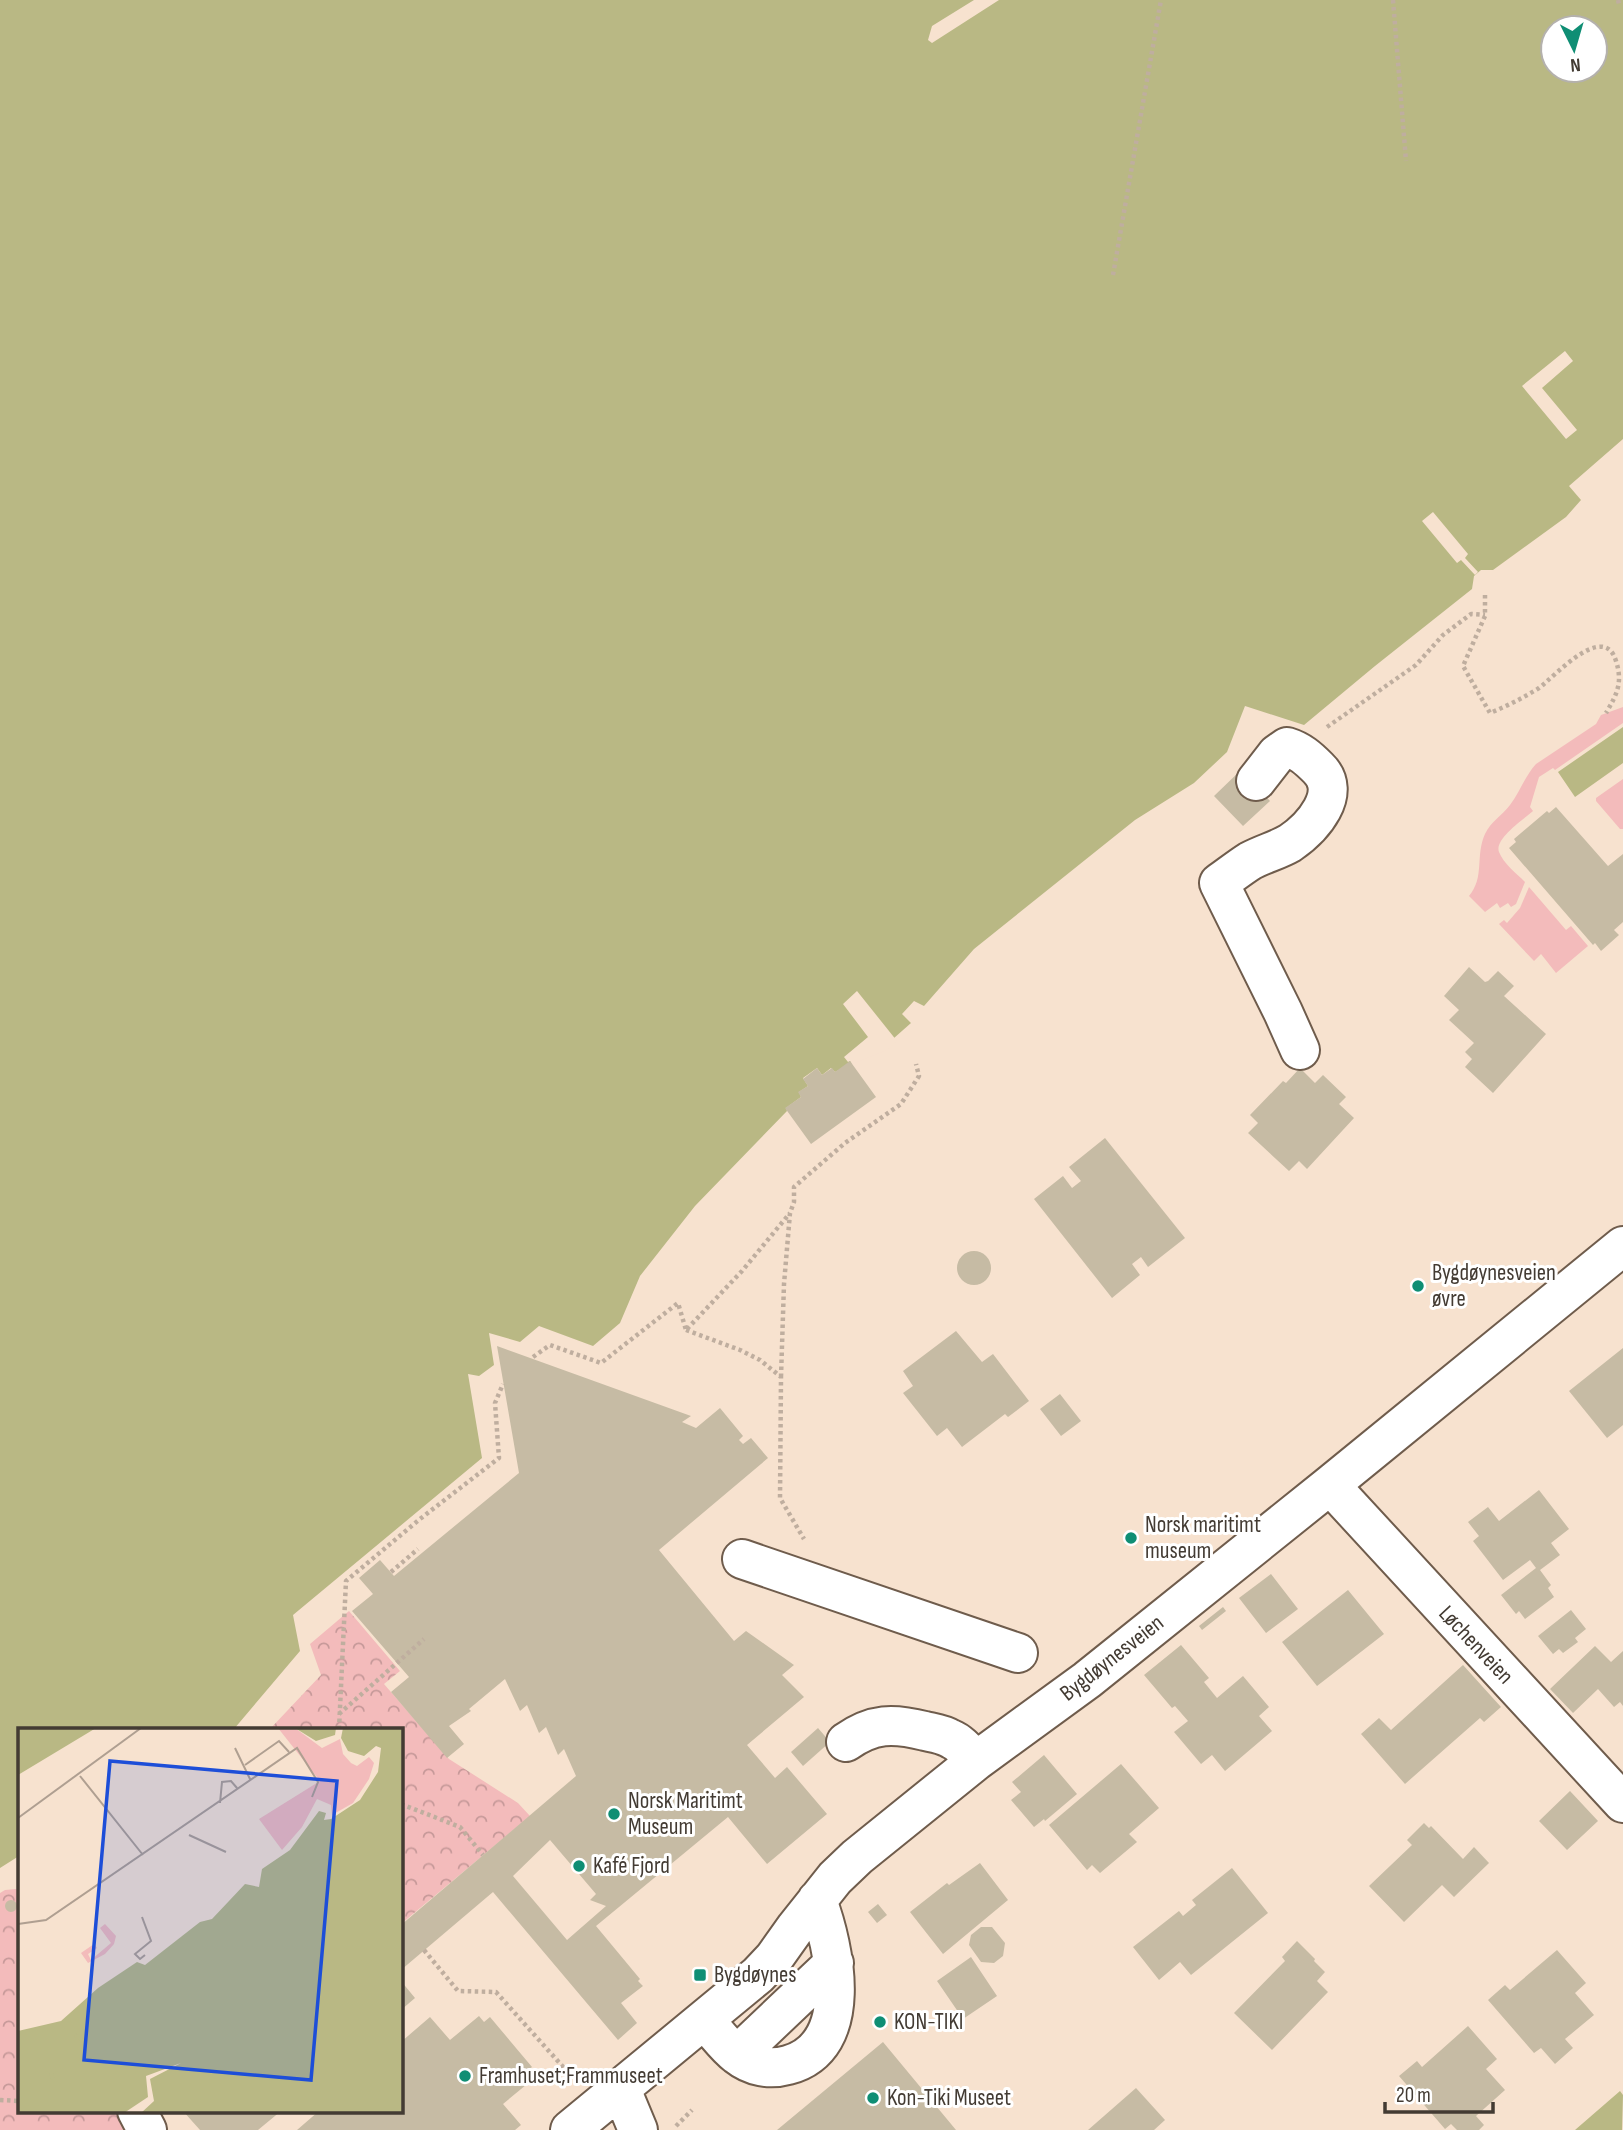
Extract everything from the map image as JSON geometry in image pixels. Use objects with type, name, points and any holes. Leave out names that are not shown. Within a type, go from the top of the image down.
[{"type":"street","points":[[1256,781],[1277,754],[1287,747],[1302,753],[1324,774],[1328,782],[1326,801],[1315,821],[1287,844],[1250,862],[1219,883],[1300,1050]]},
{"type":"street","name":"Bygdøynesveien","points":[[570,2130],[758,1975],[835,1878],[857,1857],[976,1761],[1087,1680],[1623,1246]]},
{"type":"street","name":"Løchenveien","points":[[1330,1485],[1623,1803]]},
{"type":"street","points":[[742,1559],[1018,1653]]},
{"type":"street","points":[[846,1742],[861,1731],[875,1727],[904,1726],[954,1740],[976,1761]]},
{"type":"street","points":[[704,2020],[737,2055],[754,2064],[775,2069],[799,2062],[814,2052],[826,2035],[833,2012],[834,1963],[828,1929],[817,1900]]},
{"type":"street","points":[[737,2055],[834,1963]]},
{"type":"street","points":[[621,2089],[638,2130]]},
{"type":"street","points":[[137,2112],[146,2130]]},
{"type":"path","points":[[1114,275],[1161,0]]},
{"type":"path","points":[[1393,0],[1406,161]]},
{"type":"path","points":[[1485,595],[1485,615],[1463,666],[1490,713],[1518,701],[1540,687],[1574,658],[1594,646],[1611,650],[1619,670],[1619,689],[1606,713]]},
{"type":"path","points":[[1294,749],[1416,665],[1443,635],[1471,614],[1485,615]]},
{"type":"path","points":[[807,1581],[806,1542],[780,1498],[784,1284],[794,1187],[845,1143],[901,1104],[919,1076],[916,1064]]},
{"type":"path","points":[[686,1330],[790,1213]]},
{"type":"path","points":[[533,1357],[550,1345],[601,1363],[678,1303],[686,1330]]},
{"type":"path","points":[[686,1330],[750,1355],[781,1377]]},
{"type":"path","points":[[339,1728],[346,1581],[499,1458],[495,1403],[503,1384]]},
{"type":"path","points":[[391,1572],[418,1549]]},
{"type":"path","points":[[339,1714],[424,1639]]},
{"type":"path","points":[[402,1804],[460,1827],[483,1855]]},
{"type":"path","points":[[424,1950],[458,1991],[496,1992],[576,2081]]},
{"type":"path","points":[[0,2100],[18,2101]]},
{"type":"path","points":[[674,2130],[692,2110]]},
{"type":"green space","points":[[1623,707],[1623,723],[1555,770],[1553,768],[1539,777],[1530,807],[1533,811],[1505,835],[1499,847],[1504,860],[1525,882],[1516,904],[1511,907],[1508,903],[1500,908],[1497,903],[1485,912],[1469,896],[1477,881],[1482,842],[1487,829],[1510,805],[1536,764],[1596,724],[1601,715]]},
{"type":"green space","points":[[1623,779],[1623,829],[1620,829],[1596,798]]},
{"type":"green space","points":[[1529,887],[1566,930],[1571,926],[1588,946],[1556,973],[1541,954],[1534,961],[1499,924],[1504,920],[1507,923],[1520,908]]},
{"type":"green space","points":[[349,1611],[400,1671],[384,1684],[449,1759],[518,1803],[530,1816],[402,1923],[402,1728],[271,1728],[321,1675],[310,1644]]},
{"type":"green space","points":[[5,1890],[18,1890],[18,2112],[127,2112],[120,2118],[129,2130],[0,2130],[0,1893]]},
{"type":"shaded area","points":[[0,0],[974,0],[932,26],[928,40],[932,43],[999,0],[1623,0],[1623,439],[1569,486],[1581,500],[1566,517],[1493,570],[1481,570],[1474,576],[1472,589],[1304,725],[1245,706],[1227,752],[1194,783],[1135,820],[974,949],[924,1006],[914,1001],[902,1014],[911,1023],[885,1046],[835,1072],[831,1068],[822,1075],[817,1068],[803,1078],[808,1086],[799,1092],[801,1097],[786,1108],[787,1111],[695,1206],[640,1276],[620,1323],[593,1346],[539,1326],[520,1342],[489,1333],[494,1365],[479,1376],[468,1374],[482,1458],[293,1615],[300,1651],[235,1728],[18,1728],[18,1857],[0,1868]]},
{"type":"shaded area","points":[[1623,727],[1623,763],[1575,797],[1558,772]]},
{"type":"shaded area","points":[[1620,2091],[1623,2095],[1622,2130],[1575,2130]]},
{"type":"pier","points":[[1565,351],[1573,361],[1542,388],[1577,430],[1566,439],[1522,386]]},
{"type":"pier","points":[[1433,512],[1468,554],[1465,558],[1478,572],[1475,575],[1461,560],[1457,563],[1422,521]]},
{"type":"pier","points":[[857,991],[897,1041],[887,1050],[852,1064],[844,1057],[868,1037],[843,1004]]},
{"type":"building","points":[[1241,770],[1270,801],[1243,826],[1214,796]]},
{"type":"building","points":[[1556,807],[1608,866],[1623,854],[1623,922],[1614,930],[1619,935],[1601,951],[1509,848],[1516,842],[1514,839],[1547,811],[1549,813]]},
{"type":"building","points":[[1469,967],[1485,982],[1498,971],[1514,986],[1504,996],[1546,1034],[1493,1093],[1465,1067],[1472,1059],[1465,1052],[1474,1043],[1449,1020],[1459,1010],[1444,996]]},
{"type":"building","points":[[850,1061],[876,1097],[811,1144],[785,1108],[801,1097],[798,1092],[808,1086],[803,1079],[817,1068],[822,1075],[832,1068],[835,1072]]},
{"type":"building","points":[[1300,1068],[1315,1083],[1323,1075],[1346,1097],[1339,1104],[1354,1118],[1307,1169],[1299,1161],[1289,1171],[1248,1133],[1258,1123],[1250,1115],[1283,1081],[1286,1083]]},
{"type":"building","points":[[1105,1138],[1185,1238],[1148,1267],[1141,1257],[1132,1264],[1140,1275],[1112,1298],[1034,1199],[1063,1176],[1072,1188],[1081,1181],[1069,1167]]},
{"type":"building","points":[[974,1251],[986,1256],[991,1268],[986,1280],[974,1285],[962,1280],[957,1268],[962,1256]]},
{"type":"building","points":[[956,1331],[982,1362],[993,1354],[1029,1401],[1008,1417],[1005,1414],[962,1447],[947,1428],[937,1436],[903,1393],[913,1386],[903,1371]]},
{"type":"building","points":[[497,1346],[691,1416],[682,1422],[696,1428],[720,1408],[743,1436],[739,1440],[743,1444],[751,1438],[768,1458],[659,1550],[734,1641],[746,1631],[794,1665],[782,1675],[804,1697],[747,1745],[775,1778],[787,1767],[827,1814],[767,1864],[728,1817],[596,1926],[643,1986],[621,2003],[637,2023],[618,2040],[493,1892],[402,1969],[402,1924],[576,1776],[564,1749],[558,1755],[546,1727],[539,1733],[527,1705],[520,1711],[505,1679],[469,1709],[471,1711],[449,1726],[464,1744],[447,1758],[391,1692],[409,1677],[352,1611],[373,1594],[359,1578],[380,1560],[394,1576],[519,1473]],"holes":[[[550,1840],[596,1894],[590,1900],[606,1906],[567,1940],[513,1876]]]},
{"type":"building","points":[[1623,1348],[1623,1425],[1607,1438],[1569,1391]]},
{"type":"building","points":[[1060,1394],[1081,1421],[1061,1436],[1040,1409]]},
{"type":"building","points":[[1539,1490],[1569,1529],[1551,1543],[1560,1555],[1540,1570],[1551,1585],[1548,1588],[1554,1597],[1525,1619],[1519,1611],[1516,1614],[1501,1595],[1536,1568],[1530,1560],[1503,1580],[1473,1541],[1479,1536],[1468,1522],[1488,1507],[1499,1521]]},
{"type":"building","points":[[1271,1574],[1298,1609],[1266,1633],[1239,1598]]},
{"type":"building","points":[[1348,1590],[1384,1634],[1317,1686],[1282,1642]]},
{"type":"building","points":[[1223,1607],[1226,1611],[1202,1630],[1199,1626]]},
{"type":"building","points":[[1571,1610],[1586,1629],[1575,1638],[1578,1642],[1563,1653],[1559,1649],[1553,1654],[1538,1636]]},
{"type":"building","points":[[1181,1645],[1209,1678],[1204,1682],[1217,1698],[1243,1676],[1269,1707],[1259,1716],[1272,1731],[1225,1771],[1212,1755],[1201,1764],[1174,1732],[1188,1721],[1175,1706],[1172,1708],[1144,1675]]},
{"type":"building","points":[[1595,1646],[1611,1662],[1623,1651],[1623,1706],[1620,1702],[1614,1707],[1598,1689],[1573,1713],[1550,1689]]},
{"type":"building","points":[[1463,1665],[1501,1707],[1484,1722],[1480,1718],[1405,1784],[1361,1734],[1379,1718],[1391,1730]]},
{"type":"building","points":[[818,1728],[830,1742],[803,1766],[791,1752]]},
{"type":"building","points":[[1044,1755],[1077,1794],[1034,1827],[1011,1800],[1021,1792],[1012,1782]]},
{"type":"building","points":[[1121,1764],[1159,1808],[1129,1834],[1137,1842],[1100,1873],[1092,1865],[1087,1870],[1049,1825]]},
{"type":"building","points":[[1570,1791],[1598,1821],[1567,1850],[1539,1821]]},
{"type":"building","points":[[1424,1823],[1429,1828],[1431,1826],[1463,1859],[1474,1847],[1489,1863],[1454,1897],[1442,1885],[1404,1922],[1369,1886],[1412,1845],[1407,1840]]},
{"type":"building","points":[[980,1863],[1008,1900],[943,1954],[910,1912],[947,1883],[949,1885]]},
{"type":"building","points":[[1232,1868],[1268,1913],[1191,1975],[1180,1962],[1159,1980],[1133,1947],[1179,1911],[1183,1916],[1196,1905],[1192,1900]]},
{"type":"building","points":[[11,1900],[17,1906],[11,1912],[5,1906]]},
{"type":"building","points":[[878,1904],[887,1915],[877,1923],[868,1912]]},
{"type":"building","points":[[981,1927],[992,1927],[1005,1943],[1003,1956],[994,1963],[981,1962],[969,1945],[971,1935]]},
{"type":"building","points":[[1297,1941],[1325,1972],[1317,1981],[1328,1992],[1272,2050],[1234,2013],[1285,1961],[1282,1957]]},
{"type":"building","points":[[1557,1950],[1586,1983],[1575,1993],[1594,2015],[1565,2039],[1573,2048],[1555,2064],[1541,2048],[1534,2053],[1488,2000],[1505,1985],[1510,1990]]},
{"type":"building","points":[[971,1957],[997,1996],[963,2019],[937,1981]]},
{"type":"building","points":[[402,1982],[415,1998],[402,2009]]},
{"type":"building","name":"Framhuset;Frammuseet","points":[[479,2016],[484,2022],[490,2017],[532,2067],[526,2072],[532,2080],[503,2104],[521,2125],[515,2130],[297,2130],[318,2112],[402,2112],[402,2041],[430,2017],[450,2040]]},
{"type":"building","points":[[1468,2026],[1497,2059],[1486,2069],[1505,2090],[1476,2116],[1484,2125],[1479,2130],[1457,2130],[1451,2124],[1445,2129],[1399,2076],[1417,2061],[1422,2067]]},
{"type":"building","name":"Kon-Tiki Museet","points":[[883,2042],[956,2130],[777,2130]]},
{"type":"building","points":[[1136,2088],[1165,2120],[1154,2130],[1088,2130]]},
{"type":"building","points":[[184,2112],[280,2112],[258,2130],[200,2130]]},
{"type":"place","name":"Bygdøynesveien øvre","points":[[1418,1286]]},
{"type":"place","name":"Norsk maritimt museum","points":[[1131,1538]]},
{"type":"place","name":"Norsk Maritimt Museum","points":[[614,1814]]},
{"type":"place","name":"Kafé Fjord","points":[[579,1866]]},
{"type":"place","name":"Bygdøynes","points":[[700,1975]]},
{"type":"place","name":"KON-TIKI","points":[[880,2022]]},
{"type":"place","name":"Framhuset;Frammuseet","points":[[465,2076]]},
{"type":"place","name":"Kon-Tiki Museet","points":[[873,2098]]}]
